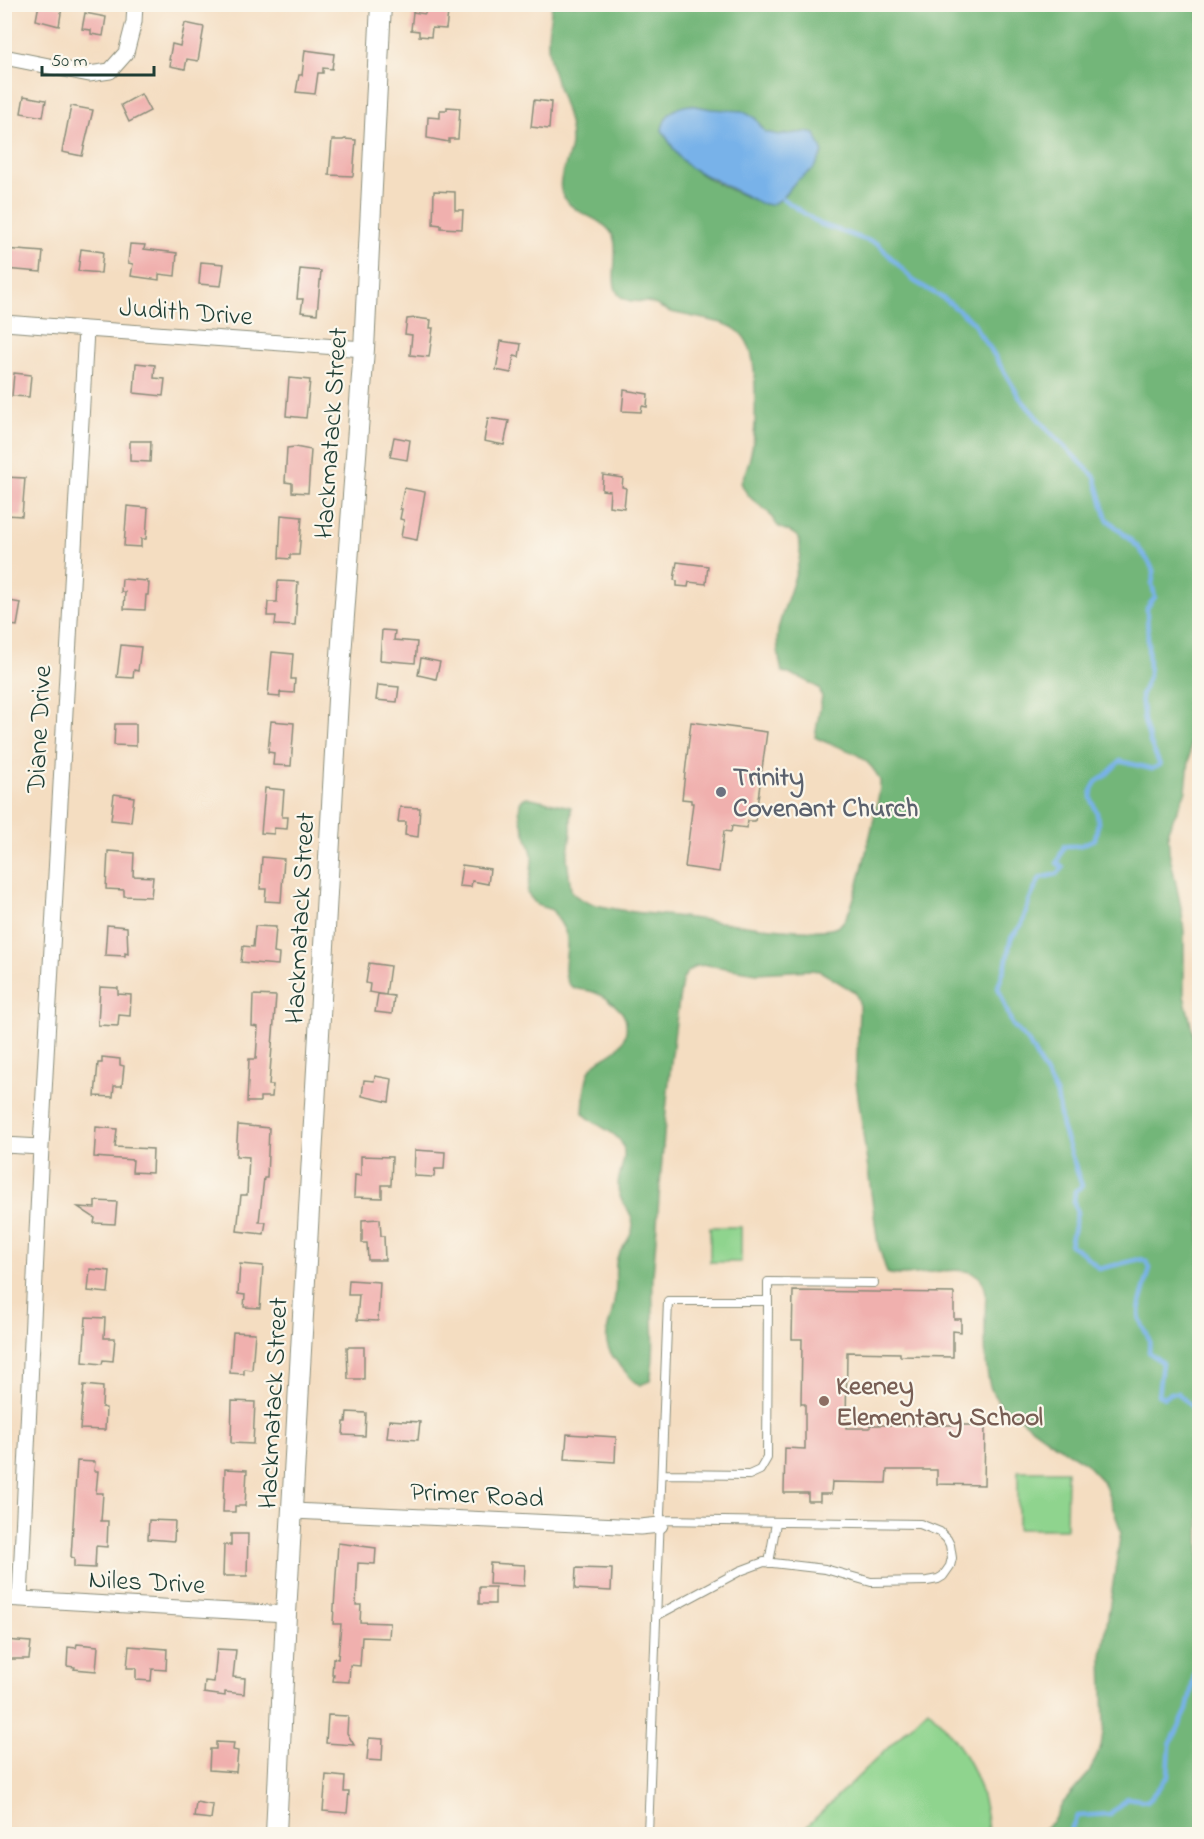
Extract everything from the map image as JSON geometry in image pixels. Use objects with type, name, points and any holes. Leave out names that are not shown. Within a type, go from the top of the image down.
[{"type":"street","points":[[4,57],[89,74],[110,71],[126,53],[134,22],[135,4]]},
{"type":"street","name":"Hackmatack Street","points":[[276,1834],[286,1614],[339,682],[364,349],[381,4]]},
{"type":"street","name":"Judith Drive","points":[[4,323],[364,349]]},
{"type":"street","name":"Diane Drive","points":[[12,1599],[41,1147],[86,330]]},
{"type":"street","points":[[4,1145],[41,1147]]},
{"type":"street","name":"Primer Road","points":[[293,1511],[640,1527],[660,1523]]},
{"type":"street","name":"Niles Drive","points":[[12,1599],[286,1614]]},
{"type":"lane","points":[[663,1474],[749,1475],[760,1470],[767,1458],[768,1282],[874,1283]]},
{"type":"lane","points":[[648,1834],[669,1301],[768,1301]]},
{"type":"lane","points":[[656,1616],[740,1571],[764,1562],[825,1569],[871,1582],[893,1583],[938,1579],[947,1571],[952,1558],[947,1539],[940,1532],[920,1524],[660,1523]]},
{"type":"lane","points":[[769,1563],[776,1523]]},
{"type":"green space","points":[[552,5],[1199,5],[1200,645],[1186,791],[1168,830],[1169,851],[1184,932],[1184,996],[1194,1036],[1196,1077],[1200,1085],[1199,1834],[1038,1834],[1053,1821],[1063,1803],[1089,1773],[1101,1746],[1104,1726],[1102,1656],[1121,1531],[1104,1483],[1083,1461],[1001,1405],[993,1393],[988,1379],[986,1355],[986,1293],[980,1278],[959,1270],[909,1275],[887,1273],[878,1244],[856,1081],[859,1002],[855,992],[820,971],[757,973],[707,965],[696,966],[687,972],[682,981],[676,1018],[665,1128],[653,1276],[653,1355],[650,1381],[640,1385],[631,1379],[609,1350],[607,1334],[615,1295],[616,1262],[631,1235],[633,1226],[631,1215],[618,1190],[624,1154],[622,1144],[615,1135],[583,1113],[587,1078],[591,1068],[620,1045],[625,1035],[626,1020],[621,1011],[611,1002],[594,992],[574,988],[566,978],[567,940],[565,931],[552,910],[537,905],[527,893],[532,854],[519,806],[527,797],[571,807],[571,833],[567,859],[571,890],[578,898],[589,903],[635,912],[733,924],[825,930],[839,926],[850,909],[868,844],[880,781],[863,758],[815,737],[822,697],[819,688],[801,678],[782,672],[778,631],[797,570],[800,546],[798,538],[792,532],[779,527],[768,512],[749,495],[741,482],[750,459],[755,425],[753,365],[743,336],[734,328],[722,323],[671,312],[651,303],[631,301],[620,296],[615,284],[615,249],[612,234],[602,224],[570,204],[562,192],[561,179],[570,150],[571,132],[548,48]],"holes":[[[691,105],[755,118],[765,132],[780,135],[806,132],[813,169],[796,181],[780,200],[770,205],[736,192],[697,171],[680,158],[662,130],[668,115]]]},
{"type":"green space","points":[[710,1227],[741,1227],[741,1262],[710,1262]]},
{"type":"green space","points":[[1018,1471],[1067,1471],[1066,1529],[1018,1529]]},
{"type":"green space","points":[[928,1709],[953,1737],[971,1766],[983,1798],[988,1834],[799,1834]]},
{"type":"water","points":[[690,105],[742,111],[755,118],[765,132],[779,135],[806,132],[815,134],[823,153],[813,169],[796,181],[780,200],[770,205],[760,203],[691,168],[679,157],[662,130],[671,112],[679,107]]},
{"type":"building","points":[[39,4],[62,7],[59,26],[36,20]]},
{"type":"building","points":[[426,4],[449,4],[446,29],[432,28],[431,37],[419,36],[419,31],[411,30],[413,12],[425,14]]},
{"type":"building","points":[[85,13],[106,17],[103,36],[91,34],[91,30],[82,29]]},
{"type":"building","points":[[185,23],[204,27],[198,61],[187,59],[185,69],[170,66],[171,60],[169,60],[172,44],[180,46]]},
{"type":"building","points":[[305,50],[334,54],[332,69],[323,68],[323,73],[318,73],[315,94],[296,92],[299,75],[302,75]]},
{"type":"building","points":[[141,94],[150,111],[129,122],[121,105]]},
{"type":"building","points":[[24,96],[46,100],[43,117],[21,113]]},
{"type":"building","points":[[534,100],[551,102],[549,129],[531,127]]},
{"type":"building","points":[[71,106],[93,110],[82,156],[62,152]]},
{"type":"building","points":[[447,107],[460,108],[458,139],[449,139],[449,142],[427,138],[428,117],[440,118],[440,110],[447,110]]},
{"type":"building","points":[[332,140],[356,140],[353,176],[329,175]]},
{"type":"building","points":[[434,191],[455,192],[455,210],[463,210],[462,229],[441,228],[441,225],[433,224]]},
{"type":"building","points":[[130,244],[145,245],[144,249],[177,253],[175,276],[159,274],[159,280],[131,276],[133,264],[128,263]]},
{"type":"building","points":[[4,249],[43,252],[41,272],[4,269]]},
{"type":"building","points":[[81,249],[103,252],[101,273],[78,271]]},
{"type":"building","points":[[201,262],[224,264],[221,286],[199,284]]},
{"type":"building","points":[[300,269],[321,271],[317,314],[301,312],[303,299],[297,299]]},
{"type":"building","points":[[407,319],[431,320],[430,328],[433,328],[429,357],[410,355],[412,335],[405,334]]},
{"type":"building","points":[[501,341],[521,344],[519,357],[514,356],[511,373],[496,370]]},
{"type":"building","points":[[136,363],[155,365],[154,378],[165,379],[163,396],[134,393]]},
{"type":"building","points":[[14,373],[31,375],[29,397],[12,396]]},
{"type":"building","points":[[289,378],[310,380],[306,418],[286,416]]},
{"type":"building","points":[[624,390],[648,394],[647,407],[642,406],[641,412],[622,411]]},
{"type":"building","points":[[488,418],[509,421],[504,445],[484,441]]},
{"type":"building","points":[[394,437],[410,440],[407,460],[390,457]]},
{"type":"building","points":[[130,441],[151,441],[150,462],[130,461]]},
{"type":"building","points":[[287,448],[311,450],[308,493],[292,492],[292,483],[285,482]]},
{"type":"building","points":[[603,475],[623,478],[622,487],[626,488],[624,508],[609,506],[610,491],[602,490]]},
{"type":"building","points":[[4,477],[25,478],[22,516],[6,515]]},
{"type":"building","points":[[404,488],[425,492],[417,540],[401,537],[404,520],[400,519],[402,509],[400,509]]},
{"type":"building","points":[[127,506],[148,508],[146,539],[141,539],[141,547],[124,546]]},
{"type":"building","points":[[281,515],[302,517],[299,555],[290,555],[290,559],[279,558]]},
{"type":"building","points":[[677,562],[708,566],[706,584],[689,582],[688,587],[677,586],[677,581],[674,580]]},
{"type":"building","points":[[122,579],[149,583],[145,610],[124,609],[125,592],[121,592]]},
{"type":"building","points":[[278,581],[298,582],[295,626],[275,625],[276,616],[267,616],[268,602],[277,602]]},
{"type":"building","points":[[4,600],[21,603],[17,626],[4,624]]},
{"type":"building","points":[[382,630],[395,631],[394,640],[417,642],[415,663],[380,660]]},
{"type":"building","points":[[121,645],[141,647],[138,671],[134,670],[133,678],[117,677]]},
{"type":"building","points":[[272,652],[293,654],[291,679],[295,679],[294,693],[280,692],[280,697],[268,696]]},
{"type":"building","points":[[421,658],[440,662],[436,679],[418,675]]},
{"type":"building","points":[[378,685],[399,687],[397,702],[376,700]]},
{"type":"building","points":[[271,721],[294,723],[291,766],[273,765],[274,753],[268,752]]},
{"type":"building","name":"Trinity Covenant Church","points":[[691,722],[767,732],[755,821],[748,821],[747,828],[732,826],[731,832],[724,831],[719,872],[685,867],[693,803],[691,800],[682,799]]},
{"type":"building","points":[[115,724],[136,724],[136,746],[114,745]]},
{"type":"building","points":[[265,788],[284,790],[282,817],[288,817],[287,829],[274,828],[274,834],[261,833]]},
{"type":"building","points":[[114,794],[134,797],[131,822],[111,820]]},
{"type":"building","points":[[400,807],[420,808],[418,837],[405,835],[406,822],[398,822]]},
{"type":"building","points":[[108,851],[134,853],[133,876],[153,877],[151,897],[124,896],[124,890],[106,889]]},
{"type":"building","points":[[262,857],[284,859],[281,902],[265,901],[266,889],[260,889]]},
{"type":"building","points":[[462,865],[490,869],[488,884],[472,881],[471,887],[459,886]]},
{"type":"building","points":[[107,925],[127,927],[128,954],[125,953],[125,956],[105,955]]},
{"type":"building","points":[[255,926],[276,927],[274,953],[279,954],[278,965],[241,962],[243,946],[253,947]]},
{"type":"building","points":[[369,963],[390,966],[386,995],[369,992],[370,984],[366,983]]},
{"type":"building","points":[[100,987],[118,988],[118,994],[131,995],[130,1016],[119,1015],[118,1026],[98,1025]]},
{"type":"building","points":[[378,994],[394,996],[392,1014],[375,1012]]},
{"type":"building","points":[[253,995],[276,996],[269,1085],[273,1085],[272,1097],[260,1097],[260,1102],[247,1102],[249,1059],[256,1059],[258,1027],[252,1026]]},
{"type":"building","points":[[102,1057],[120,1059],[120,1065],[124,1066],[122,1086],[114,1086],[113,1097],[95,1096],[98,1063],[102,1063]]},
{"type":"building","points":[[375,1076],[392,1079],[389,1102],[362,1096],[364,1080],[374,1081]]},
{"type":"building","points":[[238,1125],[269,1128],[267,1178],[264,1178],[259,1222],[266,1222],[264,1234],[237,1231],[241,1195],[247,1195],[249,1157],[236,1156]]},
{"type":"building","points":[[96,1127],[117,1129],[115,1147],[153,1149],[152,1173],[132,1172],[133,1160],[94,1157]]},
{"type":"building","points":[[415,1150],[445,1152],[444,1169],[435,1169],[434,1177],[414,1176]]},
{"type":"building","points":[[361,1156],[392,1157],[391,1185],[382,1185],[382,1198],[354,1197],[355,1175],[361,1176]]},
{"type":"building","points":[[95,1201],[117,1202],[115,1224],[94,1223],[95,1218],[78,1207],[95,1208]]},
{"type":"building","points":[[380,1219],[381,1236],[384,1236],[385,1260],[368,1260],[367,1243],[362,1243],[362,1220]]},
{"type":"building","points":[[240,1264],[263,1266],[260,1308],[244,1307],[245,1295],[238,1294]]},
{"type":"building","points":[[90,1269],[110,1271],[108,1293],[88,1291]]},
{"type":"building","points":[[349,1280],[380,1282],[378,1321],[357,1320],[359,1295],[348,1295]]},
{"type":"building","points":[[793,1291],[954,1293],[954,1319],[961,1319],[961,1332],[953,1331],[953,1357],[847,1352],[846,1428],[870,1428],[870,1425],[985,1425],[984,1485],[937,1484],[937,1470],[887,1470],[886,1483],[832,1482],[831,1494],[820,1494],[820,1501],[808,1501],[808,1493],[784,1493],[785,1448],[805,1449],[805,1404],[801,1404],[802,1339],[792,1339]]},
{"type":"building","points":[[86,1317],[105,1318],[104,1338],[115,1338],[113,1361],[103,1360],[102,1364],[83,1362]]},
{"type":"building","points":[[233,1332],[255,1333],[252,1370],[244,1369],[244,1374],[230,1373]]},
{"type":"building","points":[[347,1347],[364,1347],[364,1379],[348,1379]]},
{"type":"building","points":[[84,1385],[103,1387],[102,1407],[106,1408],[105,1430],[80,1429]]},
{"type":"building","points":[[232,1401],[255,1402],[253,1444],[231,1443]]},
{"type":"building","points":[[347,1412],[366,1413],[365,1436],[343,1435]]},
{"type":"building","points":[[389,1420],[420,1422],[418,1440],[387,1438]]},
{"type":"building","points":[[567,1434],[616,1437],[615,1462],[565,1459]]},
{"type":"building","points":[[77,1461],[95,1462],[94,1471],[98,1471],[96,1493],[103,1493],[101,1521],[108,1521],[107,1547],[96,1546],[95,1568],[74,1567],[74,1558],[71,1557]]},
{"type":"building","points":[[225,1469],[247,1470],[245,1506],[235,1506],[235,1512],[223,1512]]},
{"type":"building","points":[[149,1520],[175,1521],[174,1541],[148,1539]]},
{"type":"building","points":[[231,1534],[248,1534],[247,1576],[223,1576],[224,1545],[231,1545]]},
{"type":"building","points":[[338,1543],[376,1548],[375,1564],[358,1563],[356,1605],[361,1605],[360,1622],[390,1623],[389,1638],[362,1637],[360,1666],[350,1665],[349,1682],[333,1681],[334,1675],[332,1675],[333,1658],[338,1659],[341,1624],[333,1624]]},
{"type":"building","points":[[490,1563],[525,1565],[524,1586],[489,1584]]},
{"type":"building","points":[[576,1568],[612,1569],[611,1591],[575,1589]]},
{"type":"building","points":[[479,1587],[495,1587],[495,1604],[479,1604]]},
{"type":"building","points":[[4,1640],[31,1642],[29,1659],[4,1659]]},
{"type":"building","points":[[77,1644],[98,1646],[96,1671],[67,1666],[68,1647],[76,1648]]},
{"type":"building","points":[[129,1646],[167,1649],[166,1670],[152,1669],[151,1681],[136,1680],[136,1668],[127,1668]]},
{"type":"building","points":[[217,1649],[236,1650],[233,1677],[245,1678],[244,1694],[225,1692],[225,1696],[204,1693],[205,1681],[214,1682]]},
{"type":"building","points":[[328,1715],[348,1716],[347,1733],[354,1745],[326,1743]]},
{"type":"building","points":[[369,1738],[383,1739],[382,1761],[367,1760]]},
{"type":"building","points":[[216,1742],[234,1743],[233,1750],[238,1751],[236,1772],[209,1770],[210,1749],[216,1749]]},
{"type":"building","points":[[326,1775],[345,1777],[344,1792],[349,1792],[347,1813],[323,1811]]},
{"type":"building","points":[[196,1802],[213,1805],[211,1819],[194,1817]]},
{"type":"waterway","points":[[783,199],[820,224],[878,244],[914,281],[946,300],[974,323],[1020,398],[1095,477],[1107,519],[1138,547],[1154,572],[1152,584],[1155,597],[1147,608],[1149,676],[1141,696],[1144,721],[1160,765],[1152,769],[1120,761],[1096,782],[1091,798],[1098,823],[1095,839],[1079,846],[1064,846],[1057,863],[1063,868],[1057,874],[1040,878],[1022,924],[1011,938],[1006,964],[998,987],[1012,1024],[1029,1043],[1057,1095],[1062,1127],[1082,1186],[1075,1191],[1074,1203],[1077,1213],[1070,1245],[1083,1253],[1099,1269],[1140,1259],[1146,1261],[1150,1268],[1139,1314],[1148,1337],[1149,1352],[1162,1363],[1158,1395],[1164,1398],[1170,1393],[1178,1393],[1192,1407],[1197,1417],[1200,1443]]},
{"type":"waterway","points":[[1200,1458],[1194,1468],[1200,1483]]},
{"type":"waterway","points":[[1069,1834],[1077,1816],[1110,1814],[1127,1798],[1148,1801],[1168,1776],[1170,1745],[1187,1710],[1196,1668],[1196,1648],[1200,1642]]},
{"type":"place","name":"Trinity Covenant Church","points":[[721,792]]},
{"type":"place","name":"Keeney Elementary School","points":[[824,1401]]}]
